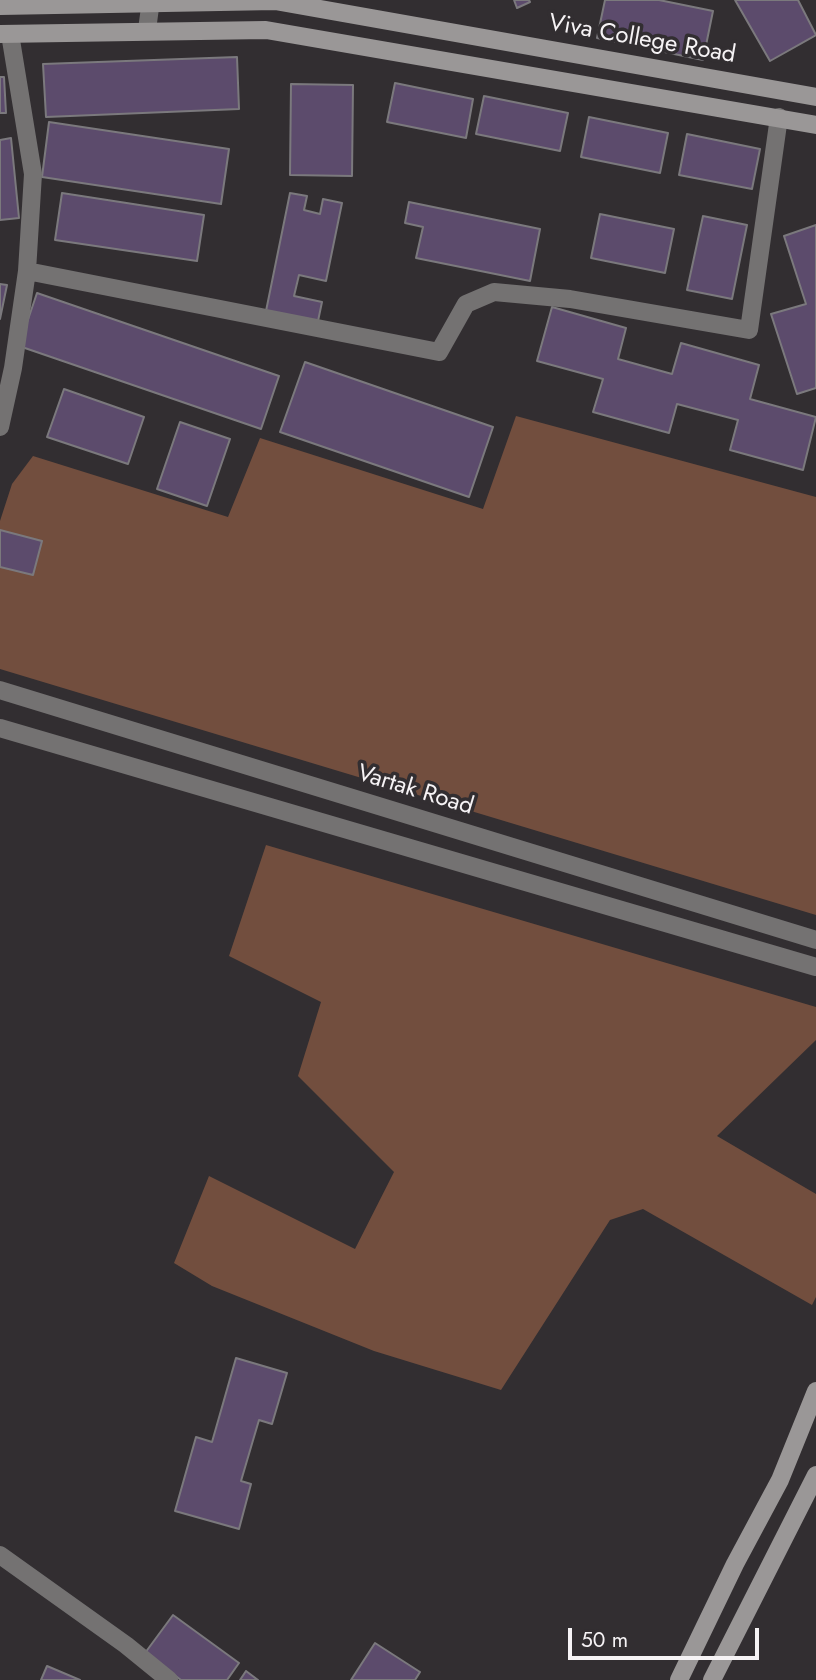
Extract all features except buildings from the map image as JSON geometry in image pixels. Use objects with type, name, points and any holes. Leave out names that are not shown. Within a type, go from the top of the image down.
[{"type":"main road","name":"Viva College Road","points":[[0,6],[275,1],[816,97]]},
{"type":"main road","points":[[5,34],[266,30],[816,124]]},
{"type":"main road","points":[[679,1680],[735,1564],[780,1480],[816,1391]]},
{"type":"main road","points":[[712,1680],[816,1475]]},
{"type":"street","points":[[147,30],[151,2]]},
{"type":"street","points":[[0,427],[13,368],[27,271],[33,174],[5,34]]},
{"type":"street","points":[[27,271],[439,352],[466,304],[494,292],[570,299],[749,330],[779,117]]},
{"type":"street","name":"Vartak Road","points":[[0,690],[816,940]]},
{"type":"street","points":[[0,728],[816,967]]},
{"type":"street","points":[[0,1555],[126,1645],[169,1680]]},
{"type":"shaded area","points":[[516,416],[816,497],[816,915],[0,669],[0,521],[12,484],[33,456],[228,517],[260,438],[483,509]]},
{"type":"shaded area","points":[[266,845],[816,1007],[816,1040],[717,1136],[816,1194],[816,1297],[812,1305],[643,1209],[610,1220],[501,1390],[374,1351],[212,1286],[174,1263],[209,1176],[355,1249],[394,1172],[298,1076],[321,1002],[229,956]]}]
